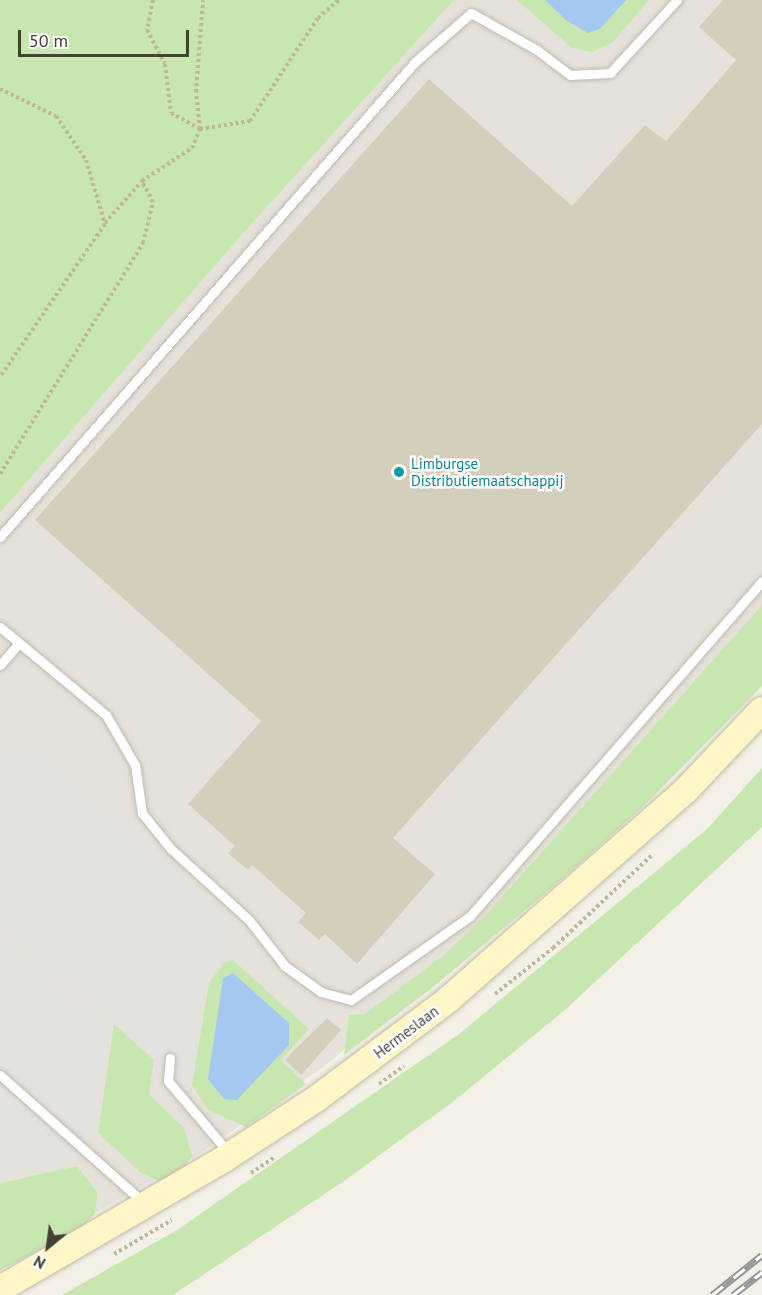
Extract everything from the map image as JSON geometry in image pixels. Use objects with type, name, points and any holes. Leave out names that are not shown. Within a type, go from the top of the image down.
[{"type":"street","name":"Hermeslaan","points":[[0,1289],[231,1154],[316,1099],[448,999],[686,790],[762,710]]},
{"type":"lane","points":[[0,537],[414,62],[471,13],[537,50],[570,75],[610,73],[677,0]]},
{"type":"lane","points":[[0,627],[106,715],[135,765],[142,813],[171,849],[249,920],[285,966],[321,992],[351,1000],[470,916],[762,581]]},
{"type":"lane","points":[[0,665],[19,643]]},
{"type":"lane","points":[[170,1058],[168,1081],[231,1154]]},
{"type":"lane","points":[[0,1075],[146,1205]]},
{"type":"path","points":[[153,0],[147,30],[165,64],[171,113],[200,129],[250,121],[318,18],[339,0]]},
{"type":"path","points":[[0,377],[105,224],[142,181],[192,148],[200,129],[196,92],[203,0]]},
{"type":"path","points":[[0,89],[56,116],[86,160],[105,224]]},
{"type":"path","points":[[0,474],[143,243],[153,202],[142,181]]},
{"type":"shaded area","points":[[454,0],[762,0],[762,629],[535,879],[330,1062],[201,1153],[95,1213],[98,1193],[77,1166],[0,1183],[0,513],[246,230]]},
{"type":"shaded area","points":[[27,741],[238,928],[223,943],[206,981],[188,1090],[0,922],[0,745],[14,756]]},
{"type":"shaded area","points":[[0,933],[110,1031],[95,1131],[73,1159],[0,1176]]},
{"type":"green space","points":[[0,0],[454,0],[246,230],[0,513]]},
{"type":"green space","points":[[517,0],[649,0],[613,42],[592,52],[572,48]]},
{"type":"green space","points":[[762,605],[762,686],[643,807],[568,874],[432,988],[344,1055],[349,1015],[365,1014],[444,955],[486,915]]},
{"type":"green space","points":[[762,768],[762,827],[566,1009],[454,1101],[344,1181],[173,1295],[62,1295],[177,1230],[459,1034],[707,829]]},
{"type":"green space","points":[[233,960],[309,1029],[281,1060],[306,1084],[246,1127],[208,1110],[192,1085],[209,983],[224,963]]},
{"type":"green space","points":[[114,1024],[154,1059],[149,1094],[184,1128],[192,1156],[181,1172],[162,1183],[140,1172],[98,1133]]},
{"type":"green space","points":[[77,1166],[98,1193],[95,1213],[79,1231],[0,1270],[0,1183]]},
{"type":"water","points":[[545,0],[626,0],[600,29],[588,33],[567,21]]},
{"type":"water","points":[[233,973],[289,1023],[289,1045],[237,1100],[224,1099],[208,1079],[223,978]]},
{"type":"building","name":"Limburgse Distributiemaatschappij","points":[[723,0],[762,0],[762,424],[393,838],[435,874],[357,964],[325,934],[319,940],[298,922],[306,913],[252,865],[248,870],[228,853],[235,846],[188,804],[261,721],[35,520],[429,79],[572,206],[645,125],[666,141],[736,60],[699,27]]},
{"type":"building","points":[[327,1018],[341,1030],[301,1075],[285,1060]]},
{"type":"railway","points":[[712,1295],[762,1255]]},
{"type":"railway","points":[[733,1295],[762,1272]]},
{"type":"place","name":"Limburgse Distributiemaatschappij","points":[[399,472]]}]
